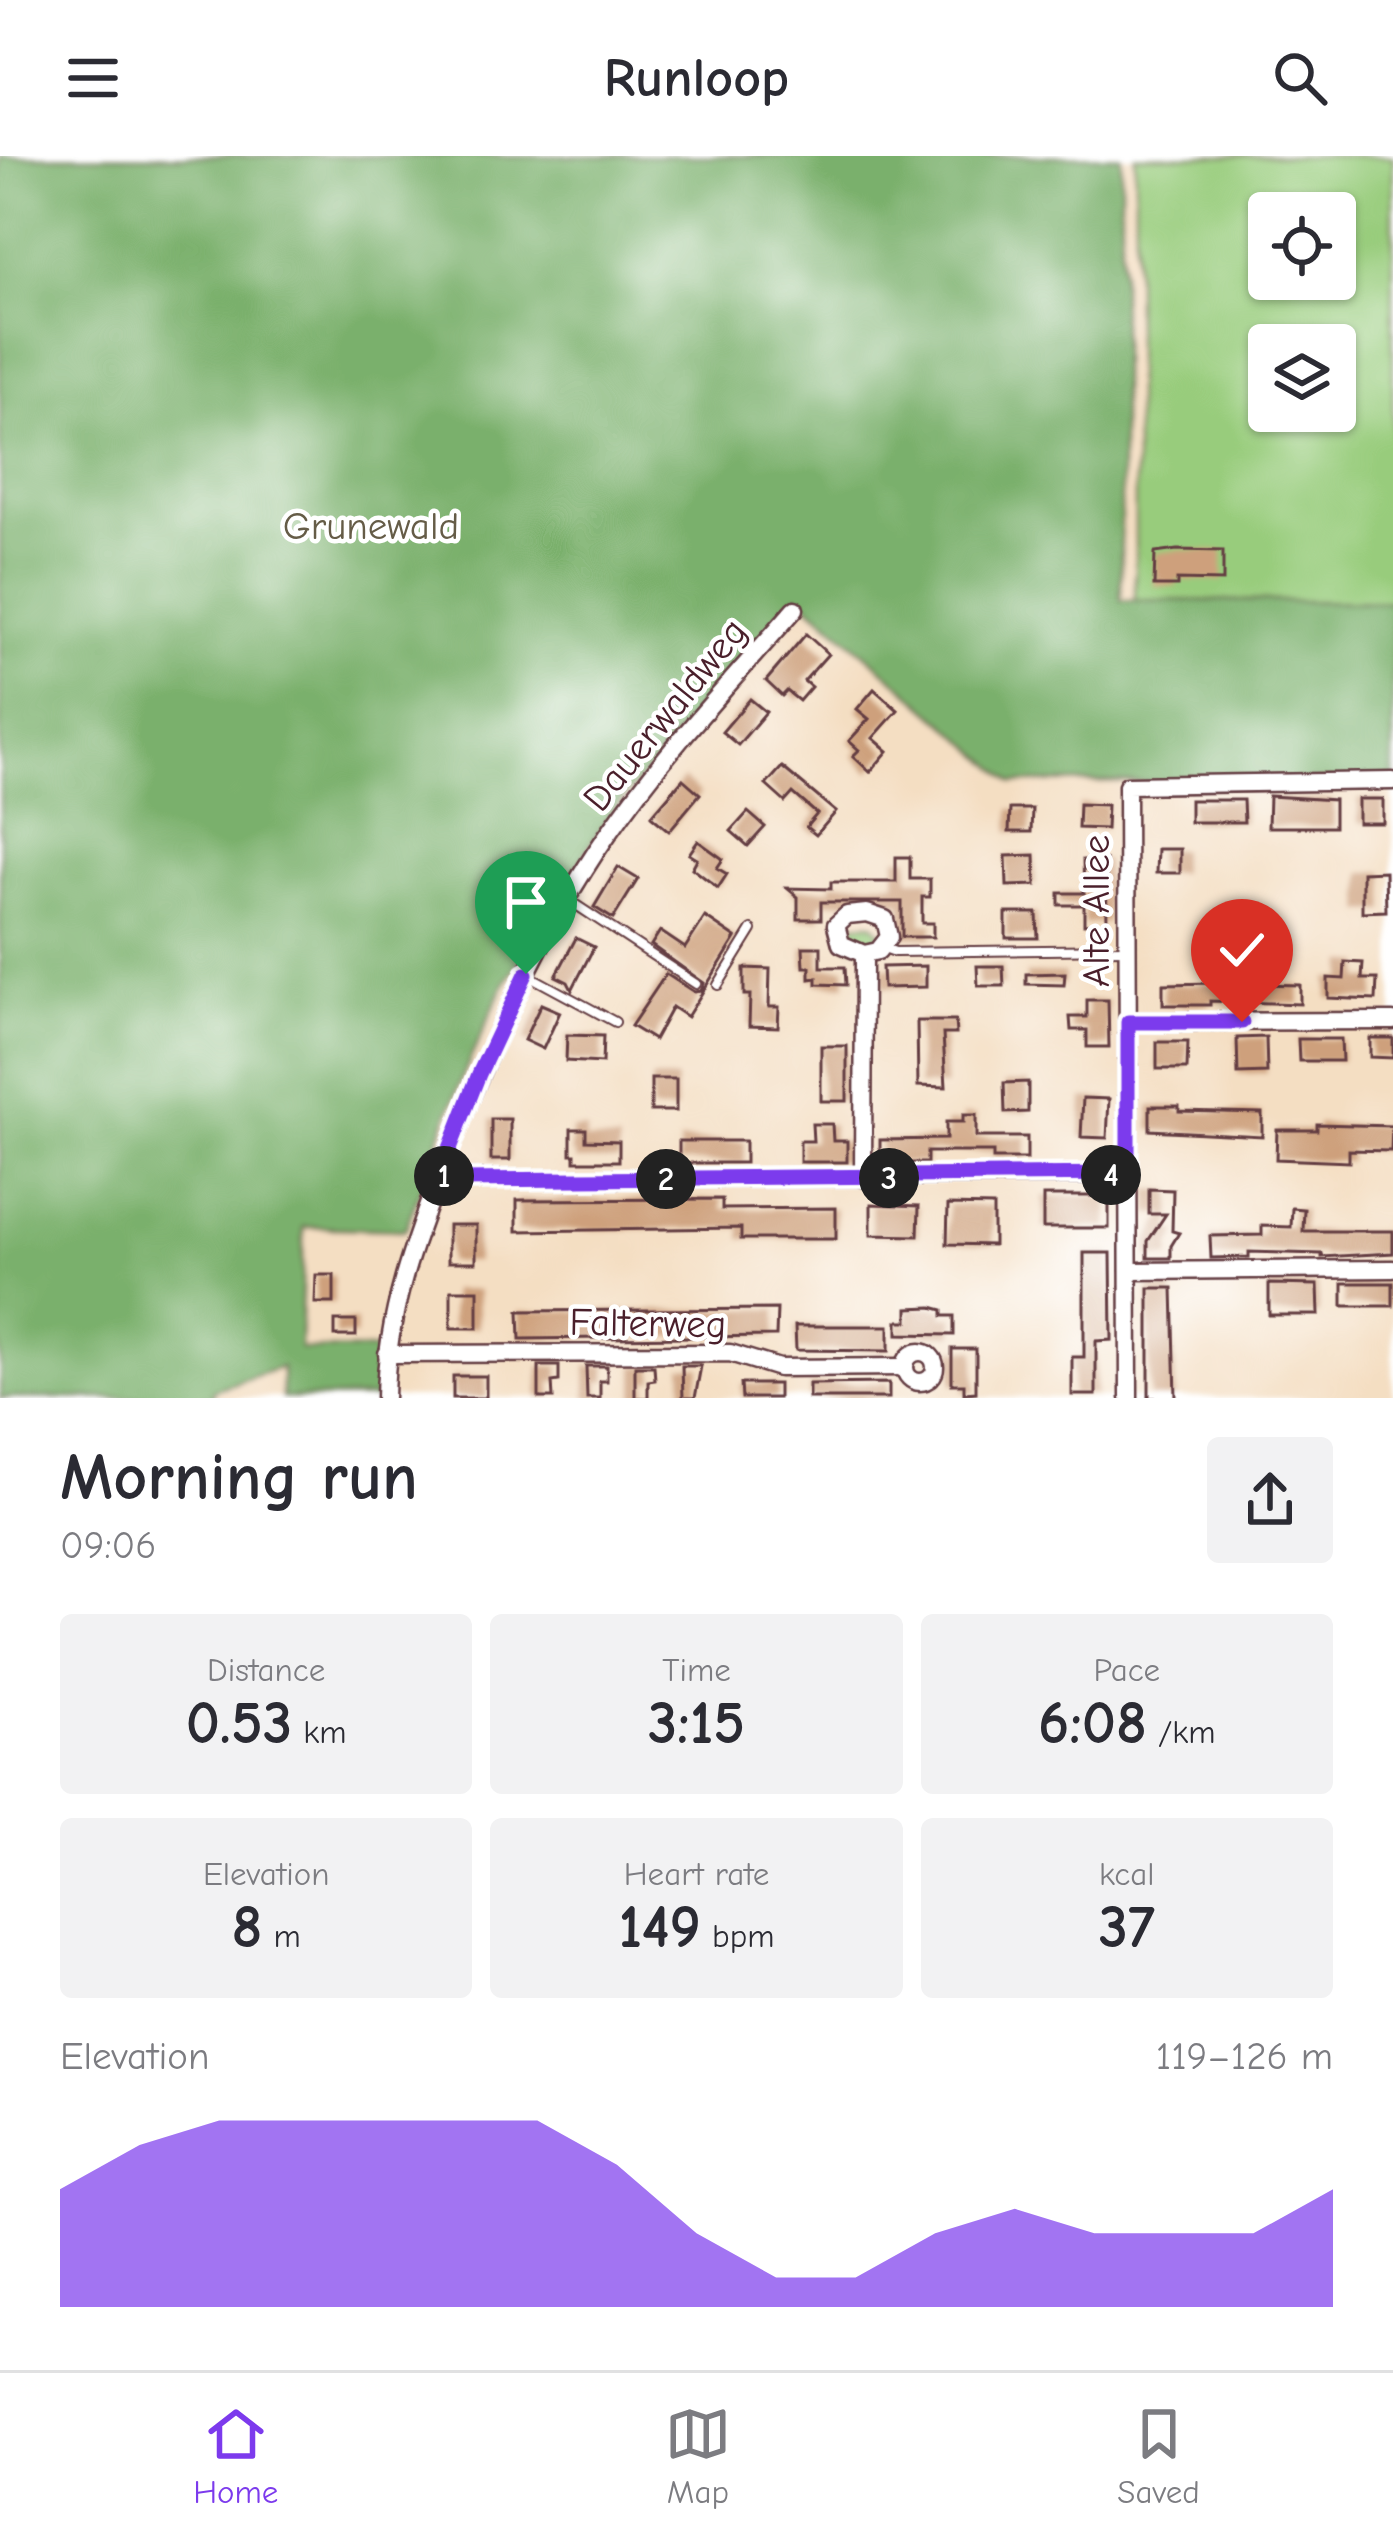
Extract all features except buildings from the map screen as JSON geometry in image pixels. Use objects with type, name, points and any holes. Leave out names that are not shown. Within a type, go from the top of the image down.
[{"type":"street","name":"Dauerwaldweg","points":[[385,1398],[387,1354],[405,1268],[479,1074],[526,974],[566,899],[628,805],[795,609]]},
{"type":"street","name":"Alte Allee","points":[[1129,1398],[1127,785],[1393,781]]},
{"type":"street","points":[[847,915],[885,919],[889,937],[882,948],[864,954],[841,944],[836,926],[847,915]]},
{"type":"street","points":[[862,1178],[864,954]]},
{"type":"street","points":[[1128,1022],[1393,1021]]},
{"type":"street","points":[[440,1174],[455,1180],[1128,1174]]},
{"type":"street","points":[[1129,1271],[1393,1269]]},
{"type":"street","name":"Falterweg","points":[[387,1354],[730,1353],[778,1368],[905,1366]]},
{"type":"lane","points":[[566,899],[696,984]]},
{"type":"lane","points":[[718,986],[752,930]]},
{"type":"lane","points":[[882,948],[895,952],[1128,949]]},
{"type":"lane","points":[[526,974],[615,1022]]},
{"type":"green space","name":"Grunewald","points":[[0,156],[1121,156],[1121,600],[1393,602],[1393,780],[1014,783],[798,595],[610,814],[558,895],[502,989],[464,1073],[405,1230],[304,1227],[300,1349],[379,1350],[377,1398],[282,1398],[282,1367],[213,1390],[213,1398],[0,1398]]},
{"type":"green space","points":[[1135,156],[1393,156],[1393,602],[1135,602]]},
{"type":"green space","points":[[873,923],[881,933],[873,945],[844,942],[844,928]]},
{"type":"route","points":[[526,974],[479,1074],[440,1174],[455,1180],[1128,1174],[1128,1022],[1242,1022]]}]
